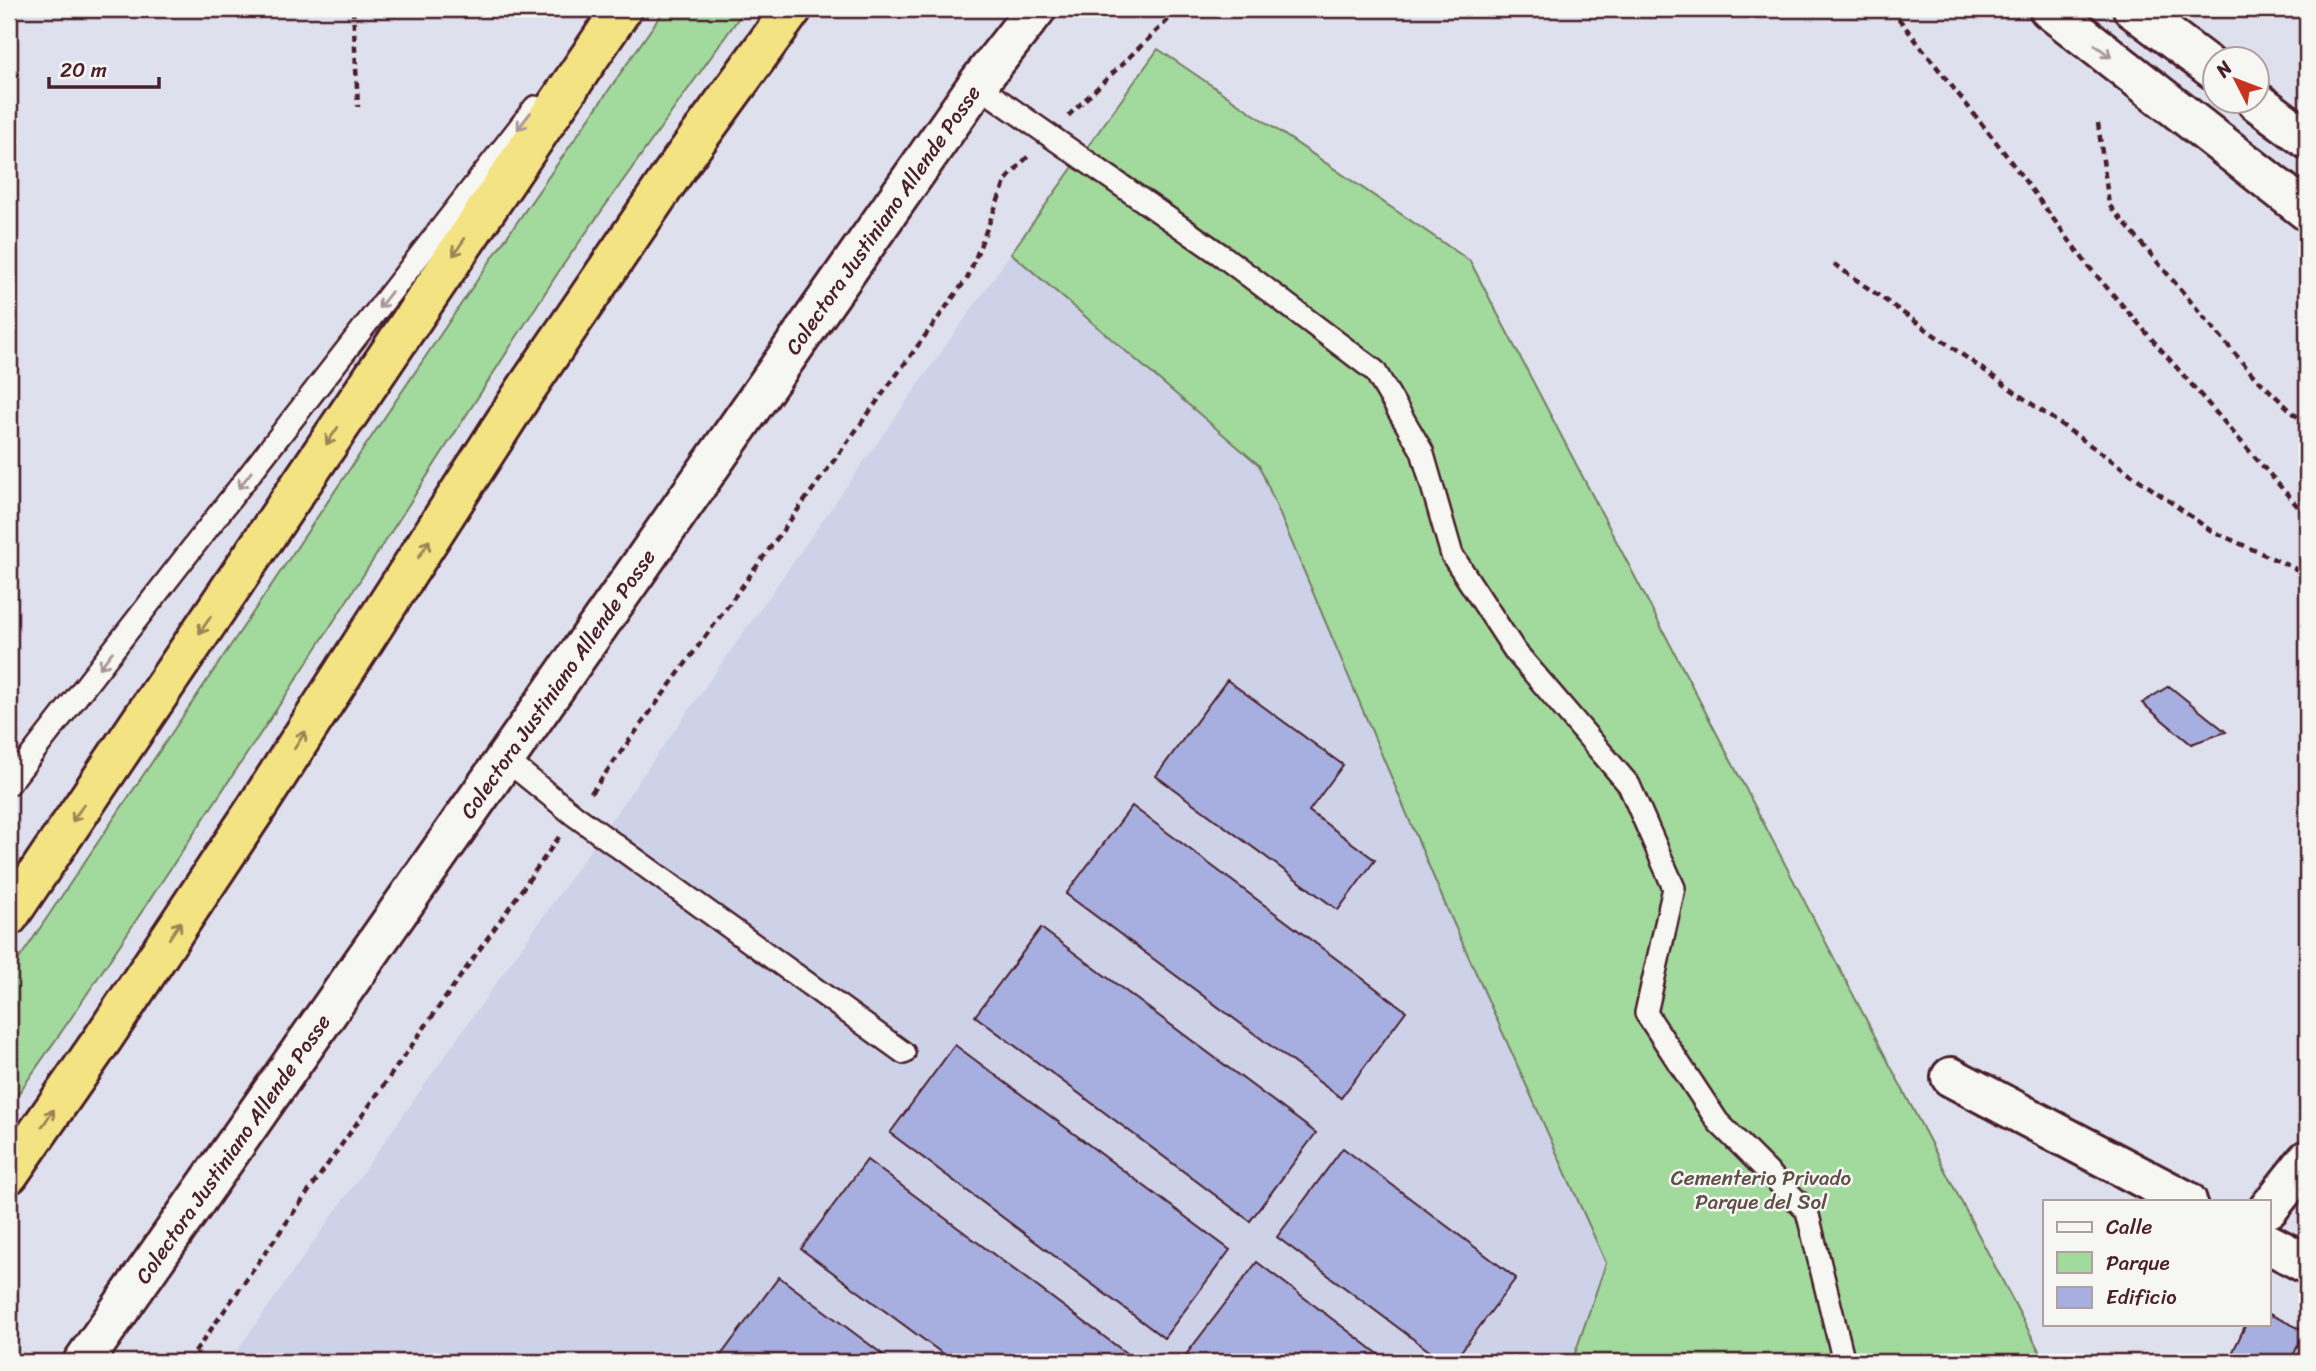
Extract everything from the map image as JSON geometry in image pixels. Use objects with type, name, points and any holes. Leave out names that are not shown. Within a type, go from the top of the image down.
[{"type":"highway","points":[[9,916],[622,9]]},
{"type":"highway","points":[[9,1174],[255,810],[524,392],[680,163],[792,9]]},
{"type":"main road","name":"Colectora Justiniano Allende Posse","points":[[83,1362],[977,85],[1036,9]]},
{"type":"main road","points":[[2049,9],[2307,211]]},
{"type":"main road","points":[[2133,9],[2200,59]]},
{"type":"main road","points":[[2270,112],[2307,139]]},
{"type":"main road","points":[[1951,1077],[2185,1200]]},
{"type":"main road","points":[[2270,1207],[2307,1160]]},
{"type":"main road","points":[[2270,1245],[2307,1264]]},
{"type":"lane","points":[[9,784],[611,9]]},
{"type":"lane","points":[[977,85],[1050,133],[1224,257],[1375,371],[1422,451],[1452,555],[1515,652],[1629,785],[1674,888],[1646,1013],[1717,1122],[1807,1211],[1844,1362]]},
{"type":"lane","points":[[505,759],[575,815],[904,1053]]},
{"type":"path","points":[[353,9],[358,107]]},
{"type":"path","points":[[188,1362],[575,815],[968,277],[1006,180],[1176,9]]},
{"type":"path","points":[[1891,9],[2090,267],[2307,517]]},
{"type":"path","points":[[2098,123],[2109,205],[2253,375],[2307,426]]},
{"type":"path","points":[[1834,264],[2210,530],[2307,574]]},
{"type":"shaded area","points":[[1011,253],[1259,465],[1445,904],[1606,1263],[1572,1362],[229,1362]]},
{"type":"green space","points":[[665,9],[745,9],[561,268],[290,689],[9,1107],[9,974],[486,267]]},
{"type":"green space","name":"Cementerio Privado Parque del Sol","points":[[1158,49],[1470,261],[2045,1362],[1572,1362],[1606,1263],[1445,904],[1259,465],[1011,253]]},
{"type":"building","points":[[1227,680],[1343,765],[1309,811],[1375,860],[1338,910],[1156,776]]},
{"type":"building","points":[[2169,686],[2226,732],[2191,744],[2142,703]]},
{"type":"building","points":[[1132,806],[1406,1011],[1341,1098],[1066,894]]},
{"type":"building","points":[[1041,928],[1316,1133],[1250,1221],[975,1016]]},
{"type":"building","points":[[955,1045],[1230,1250],[1164,1338],[890,1133]]},
{"type":"building","points":[[1343,1148],[1516,1278],[1453,1362],[1444,1362],[1277,1237]]},
{"type":"building","points":[[867,1160],[1138,1362],[954,1362],[801,1249]]},
{"type":"building","points":[[1257,1262],[1389,1362],[1194,1362],[1185,1356]]},
{"type":"building","points":[[779,1277],[893,1362],[716,1362]]},
{"type":"building","points":[[2270,1314],[2305,1331],[2290,1362],[2228,1362],[2245,1326],[2270,1326]]}]
